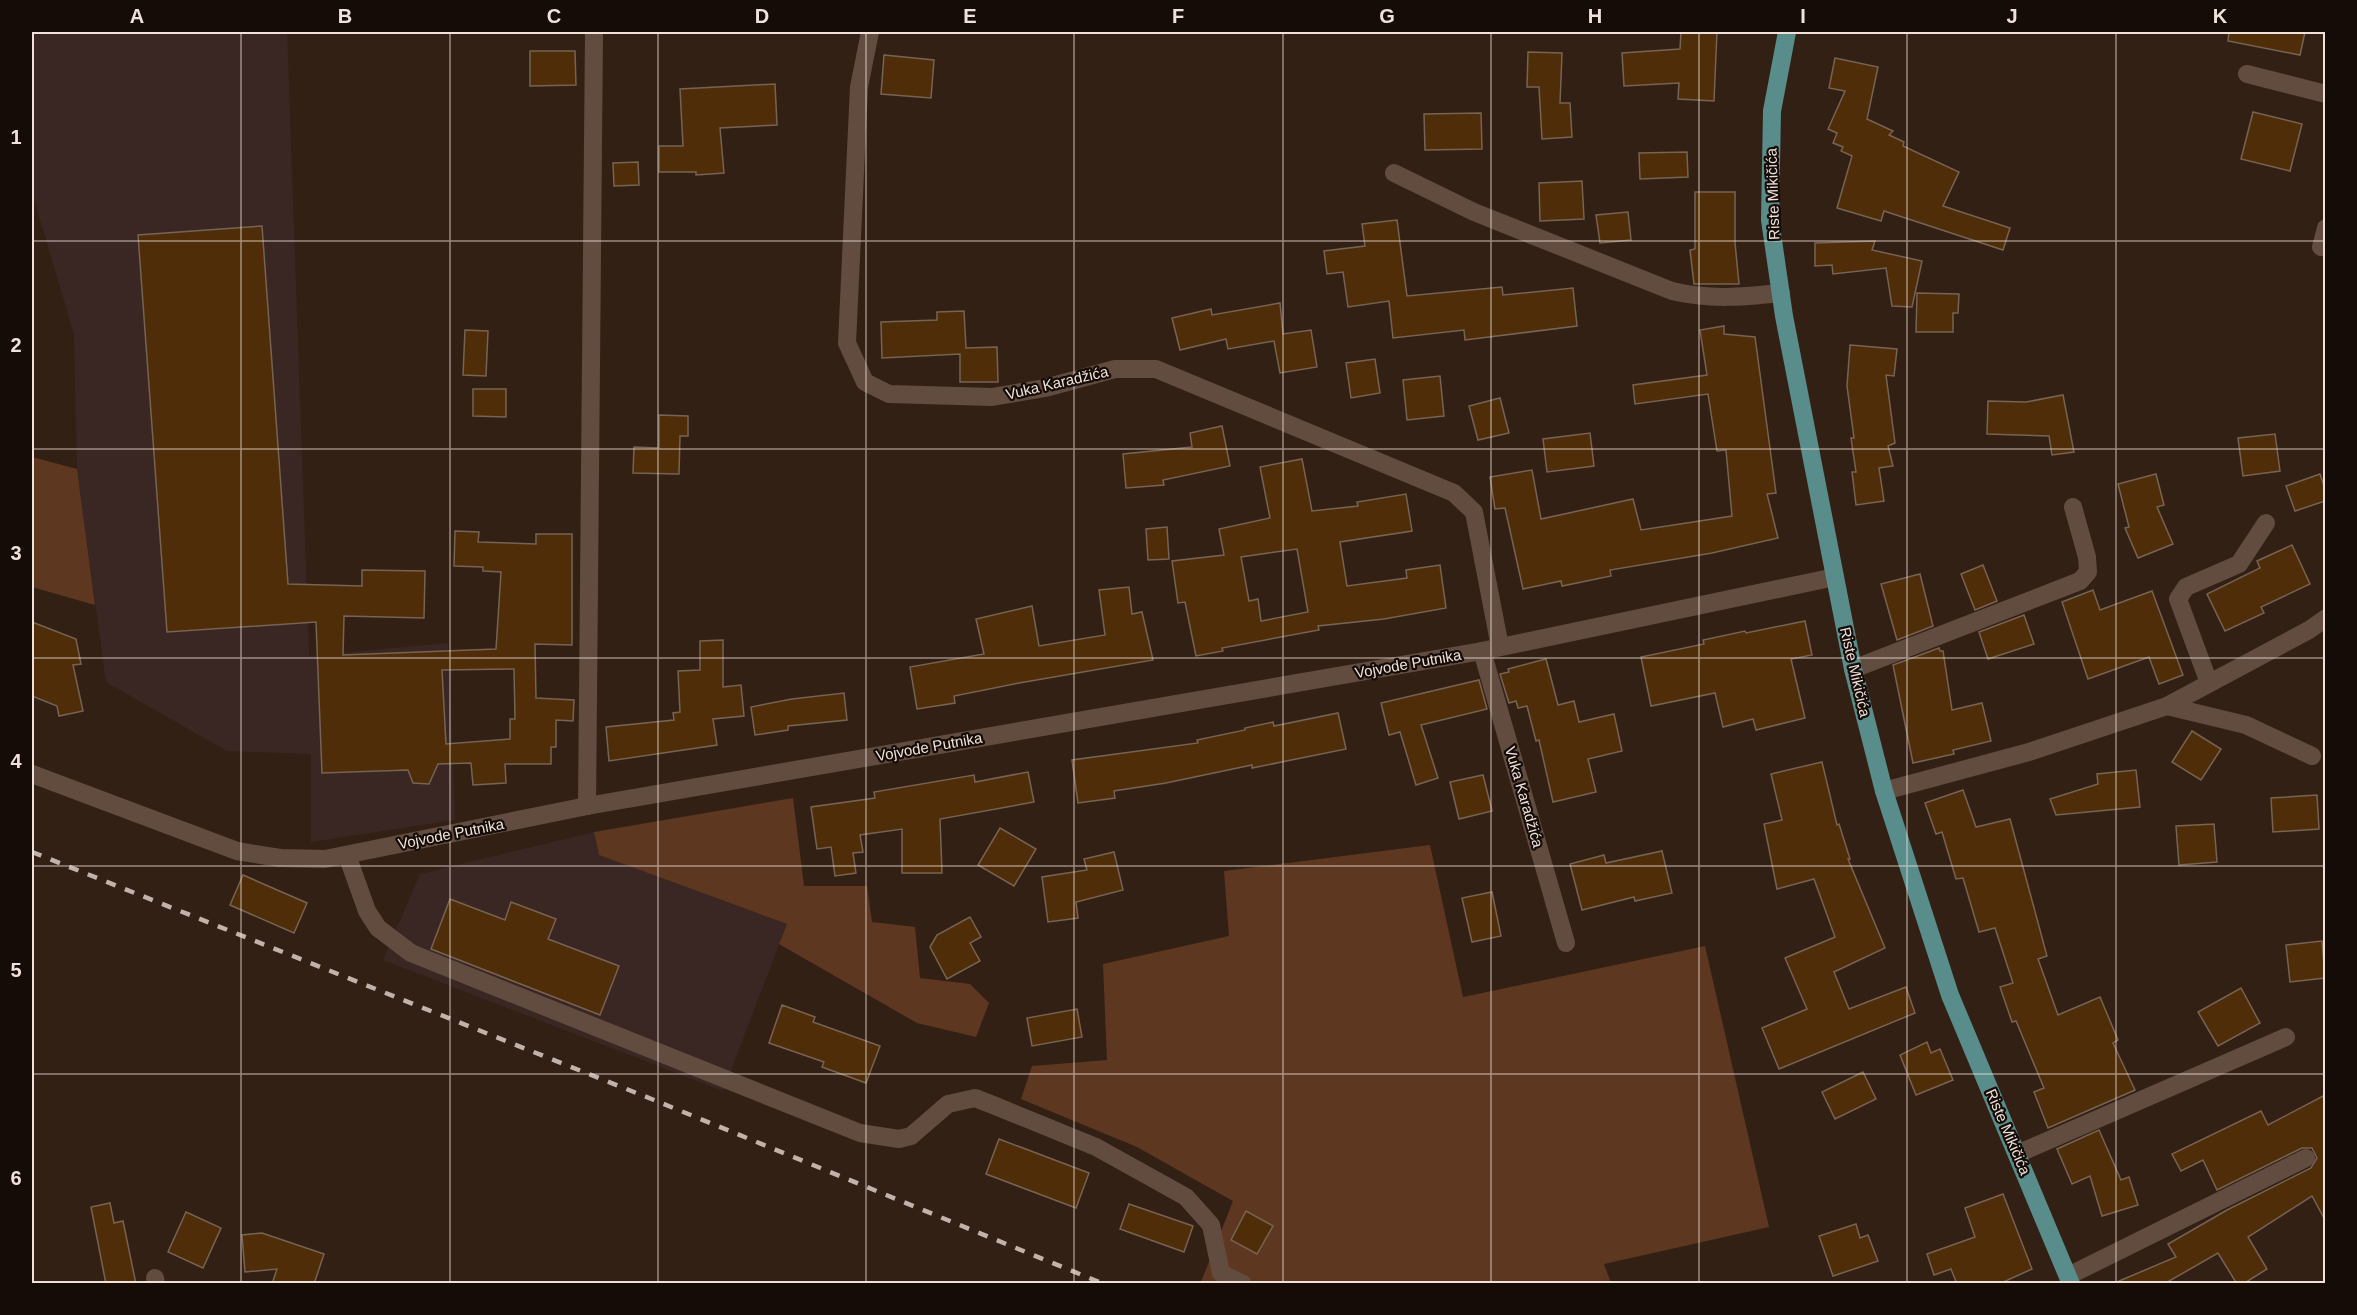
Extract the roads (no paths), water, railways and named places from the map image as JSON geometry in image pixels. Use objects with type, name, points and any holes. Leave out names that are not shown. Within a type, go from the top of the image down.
[{"type":"main road","name":"Riste Mikičića","points":[[1787,32],[1772,111],[1770,220],[1781,293],[1853,669],[1884,791],[1950,995],[2070,1280]]},
{"type":"street","points":[[587,806],[594,32]]},
{"type":"street","name":"Vuka Karadžića","points":[[870,32],[859,87],[847,343],[865,382],[889,394],[992,398],[1045,388],[1115,369],[1156,369],[1443,488],[1454,493],[1474,512],[1500,647]]},
{"type":"street","points":[[2247,75],[2325,94]]},
{"type":"street","points":[[1394,173],[1474,212],[1672,291],[1693,296],[1730,298],[1781,293]]},
{"type":"street","points":[[2321,247],[2325,228]]},
{"type":"street","points":[[1853,669],[2080,581],[2088,572],[2087,557],[2073,507]]},
{"type":"street","points":[[2209,683],[2178,599],[2186,586],[2239,564],[2266,523]]},
{"type":"street","name":"Vojvode Putnika","points":[[32,774],[237,851],[280,858],[325,859],[587,806],[1482,651],[1835,577]]},
{"type":"street","points":[[1884,791],[2029,752],[2167,706],[2309,630],[2325,618]]},
{"type":"street","name":"Vuka Karadžića","points":[[1482,651],[1566,943]]},
{"type":"street","points":[[2167,706],[2246,725],[2312,756]]},
{"type":"street","points":[[347,855],[372,920],[378,928],[411,953],[860,1133],[899,1139],[911,1136],[948,1104],[975,1098],[993,1105],[1096,1147],[1186,1197],[1211,1226],[1221,1273],[1243,1284]]},
{"type":"street","points":[[2017,1154],[2286,1037]]},
{"type":"street","points":[[2070,1280],[2306,1158]]},
{"type":"railway","points":[[32,852],[654,1100],[1104,1284]]}]
